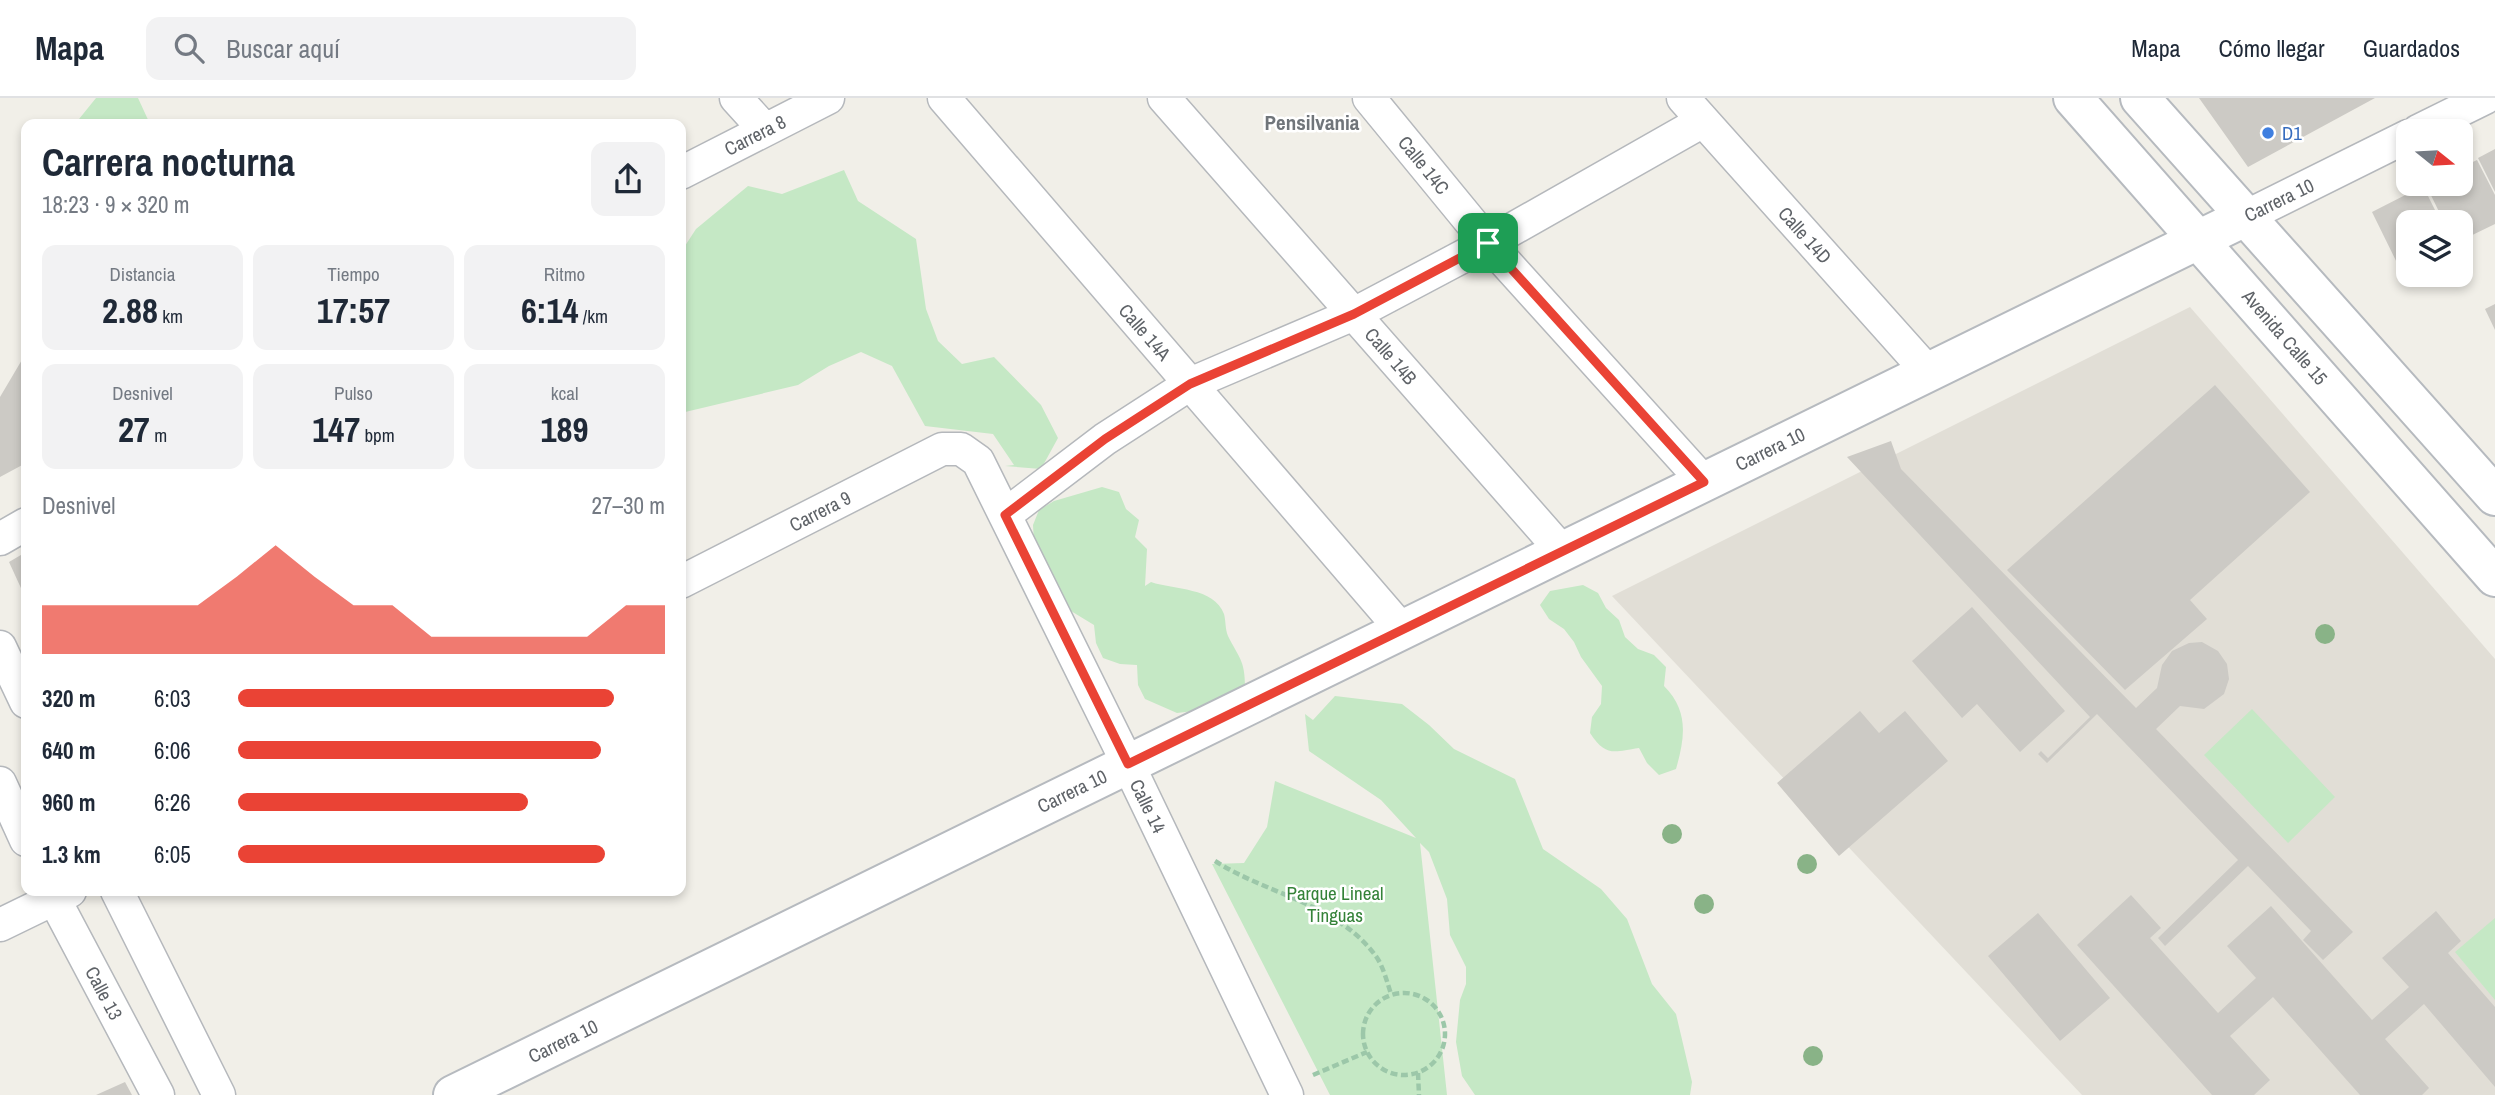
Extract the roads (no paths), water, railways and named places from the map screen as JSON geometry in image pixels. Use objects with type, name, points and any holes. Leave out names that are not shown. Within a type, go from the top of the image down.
[{"type":"street","points":[[736,98],[765,130]]},
{"type":"street","name":"Carrera 8","points":[[686,170],[828,98]]},
{"type":"street","name":"Calle 14A","points":[[944,98],[1402,630]]},
{"type":"street","name":"Calle 14B","points":[[1164,98],[1562,551]]},
{"type":"street","name":"Calle 14C","points":[[1369,98],[1488,243],[1704,482]]},
{"type":"street","name":"Avenida Calle 15","points":[[2073,98],[2495,577]]},
{"type":"street","points":[[2140,98],[2495,496]]},
{"type":"street","points":[[2442,119],[2485,98]]},
{"type":"street","points":[[1005,515],[1105,439],[1190,384],[1354,314],[1488,243],[1693,109]]},
{"type":"street","name":"Calle 14D","points":[[1693,109],[1928,372]]},
{"type":"street","name":"Carrera 10","points":[[453,1095],[2396,142]]},
{"type":"street","name":"Carrera 9","points":[[686,579],[942,449],[961,449]]},
{"type":"street","name":"Calle 14","points":[[961,449],[978,461],[1128,764],[1298,1086]]},
{"type":"street","points":[[0,539],[21,527]]},
{"type":"street","points":[[0,647],[21,691]]},
{"type":"street","points":[[0,783],[21,829]]},
{"type":"street","points":[[0,925],[54,896]]},
{"type":"street","name":"Calle 13","points":[[59,896],[158,1095]]},
{"type":"street","points":[[120,896],[219,1095]]},
{"type":"place","name":"D1","points":[[2268,133]]},
{"type":"district","name":"Pensilvania","points":[[1312,122]]},
{"type":"park label","name":"Parque Lineal Tinguas","points":[[1335,904]]}]
